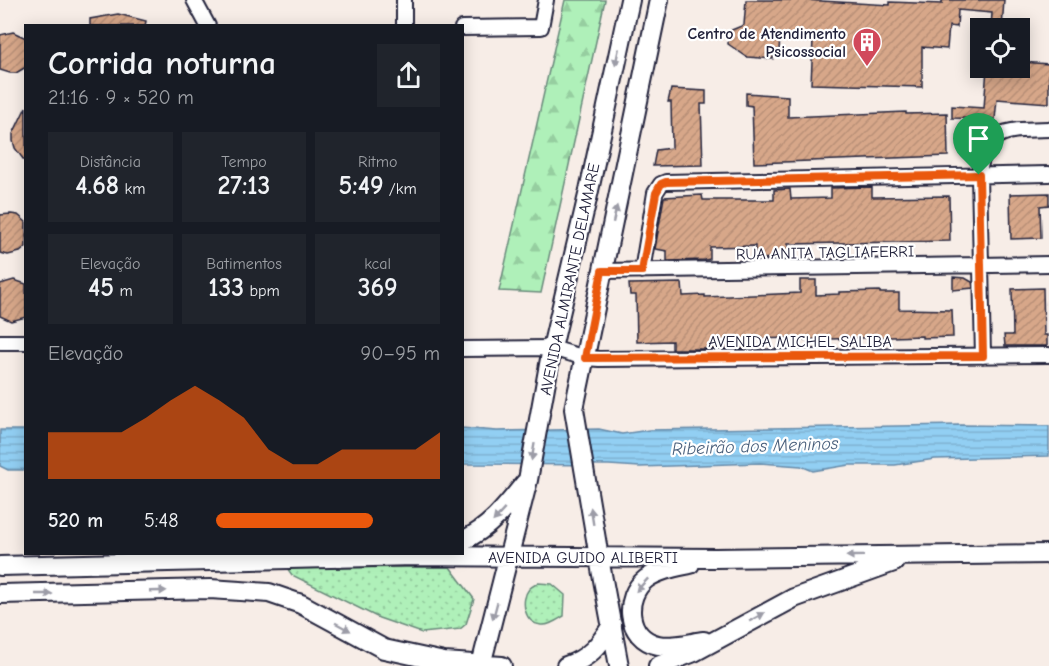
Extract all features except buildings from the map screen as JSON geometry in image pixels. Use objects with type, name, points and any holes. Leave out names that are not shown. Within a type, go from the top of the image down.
[{"type":"main road","name":"AVENIDA ALMIRANTE DELAMARE","points":[[481,665],[529,478],[552,348],[630,0]]},
{"type":"main road","name":"AVENIDA ALMIRANTE DELAMARE","points":[[619,666],[574,409],[660,0]]},
{"type":"main road","points":[[464,540],[494,521],[529,478]]},
{"type":"main road","name":"AVENIDA GUIDO ALIBERTI","points":[[448,555],[715,558],[1049,554]]},
{"type":"main road","name":"AVENIDA GUIDO ALIBERTI","points":[[0,566],[383,555]]},
{"type":"main road","name":"AVENIDA GUIDO ALIBERTI","points":[[666,664],[721,638],[794,598],[848,577],[913,556]]},
{"type":"main road","points":[[715,558],[667,570],[648,578],[632,598],[631,615],[638,633],[654,644],[671,645],[721,638]]},
{"type":"main road","points":[[0,594],[210,589],[269,593],[301,604],[384,649],[424,659],[502,666]]},
{"type":"main road","points":[[566,666],[589,655],[600,644],[612,625]]},
{"type":"main road","points":[[384,649],[402,666]]},
{"type":"street","points":[[194,0],[207,24]]},
{"type":"street","points":[[404,0],[404,24]]},
{"type":"street","points":[[464,28],[541,27],[546,0]]},
{"type":"street","points":[[983,356],[979,175],[981,159],[985,148],[1002,133],[1049,129]]},
{"type":"street","points":[[642,271],[656,193],[661,184],[666,182],[1049,174]]},
{"type":"street","name":"RUA ANITA TAGLIAFERRI","points":[[602,271],[1049,264]]},
{"type":"street","points":[[0,342],[24,342]]},
{"type":"street","name":"AVENIDA MICHEL SALIBA","points":[[464,349],[552,348],[585,358],[1049,355]]},
{"type":"green space","points":[[565,0],[605,0],[541,293],[499,291]]},
{"type":"green space","points":[[450,567],[474,599],[466,624],[460,629],[422,633],[379,618],[292,575],[287,568]]},
{"type":"green space","points":[[538,583],[552,584],[565,595],[564,616],[547,625],[535,623],[527,616],[525,610],[526,594]]},
{"type":"water","name":"Ribeirão dos Meninos","points":[[961,425],[1049,426],[1049,456],[935,459],[895,465],[849,465],[813,471],[801,466],[760,463],[640,467],[464,464],[464,428],[497,431],[599,429],[622,434],[649,430]]},
{"type":"water","points":[[0,430],[24,430],[24,470],[8,470],[0,466]]},
{"type":"place","name":"Centro de Atendimento Psicossocial","points":[[867,68]]},
{"type":"route","points":[[979,175],[983,356],[585,358],[602,271],[642,271],[657,188],[661,184],[666,182],[979,175]]}]
